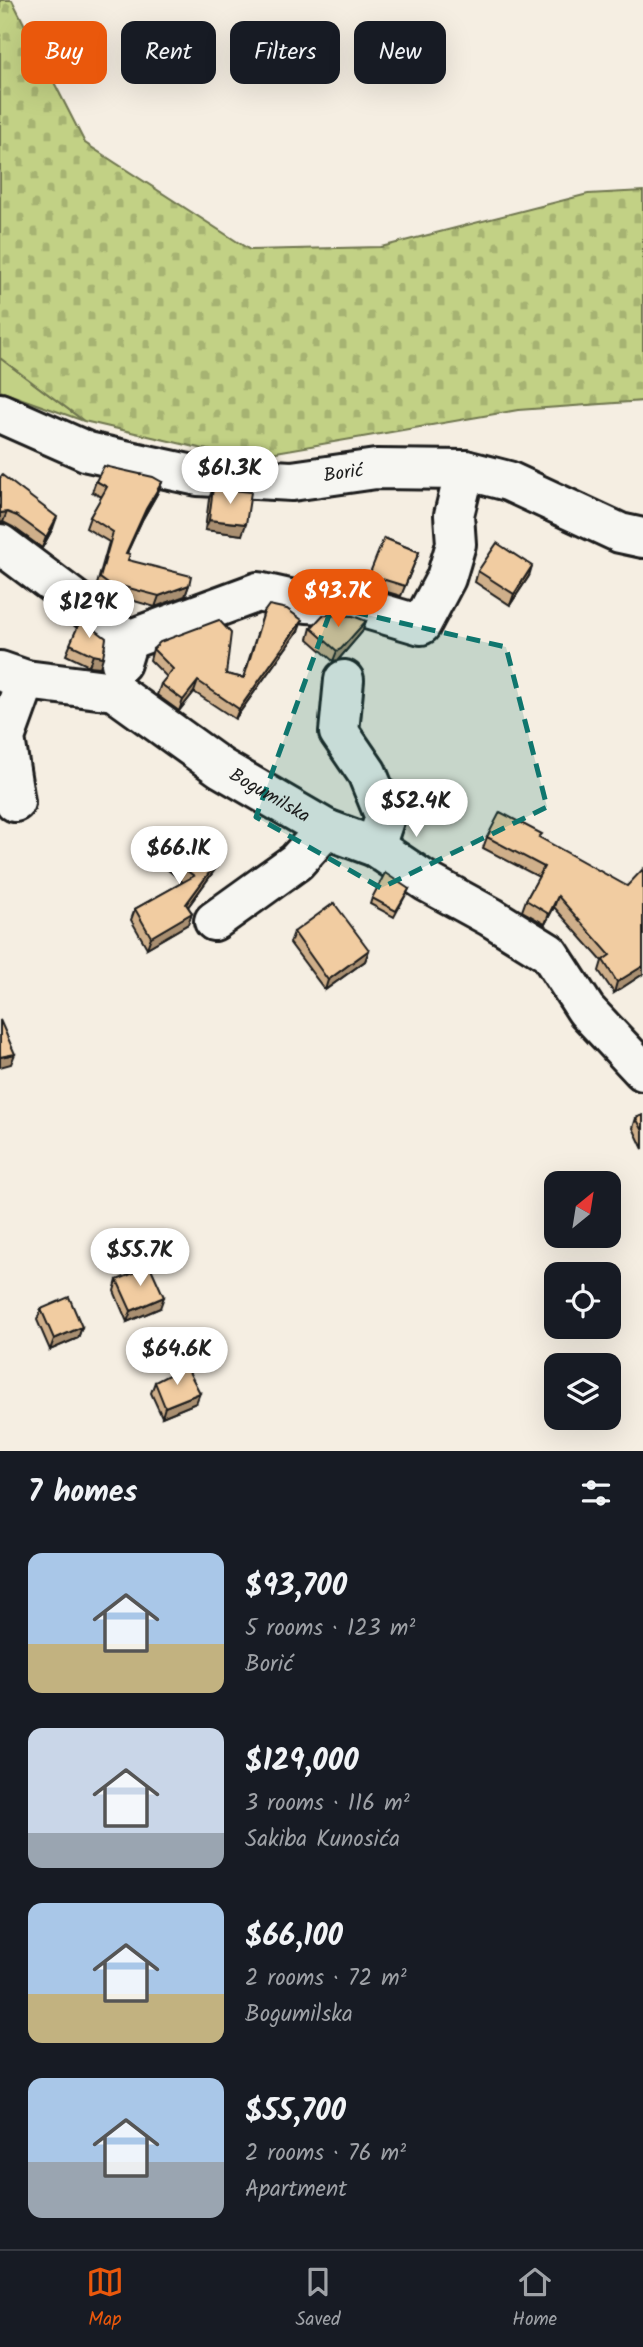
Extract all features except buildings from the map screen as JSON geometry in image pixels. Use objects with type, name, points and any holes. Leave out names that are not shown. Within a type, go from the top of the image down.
[{"type":"street","name":"Borić","points":[[0,414],[88,452],[198,476],[292,481],[376,469],[465,470],[508,481],[620,533],[643,538]]},
{"type":"street","points":[[128,640],[258,592],[307,603],[353,605],[421,625],[446,578],[456,544],[454,515],[465,470]]},
{"type":"street","points":[[0,544],[128,640]]},
{"type":"street","points":[[114,691],[128,640]]},
{"type":"street","points":[[13,676],[5,738],[15,802]]},
{"type":"street","name":"Bogumilska","points":[[13,676],[114,691],[221,768],[326,829],[375,847],[427,882],[491,916],[549,953],[586,1010],[643,1071]]},
{"type":"street","points":[[344,680],[339,732],[368,773],[385,817],[375,847]]},
{"type":"street","points":[[214,921],[296,862],[326,829]]},
{"type":"highlighted area","points":[[332,607],[506,647],[547,807],[381,888],[256,817]]},
{"type":"green space","points":[[0,0],[12,0],[23,21],[21,84],[55,84],[85,143],[250,250],[381,247],[588,194],[643,191],[643,401],[518,410],[242,458],[84,421],[0,358]]},
{"type":"green space","points":[[0,358],[84,421],[0,391]]}]
